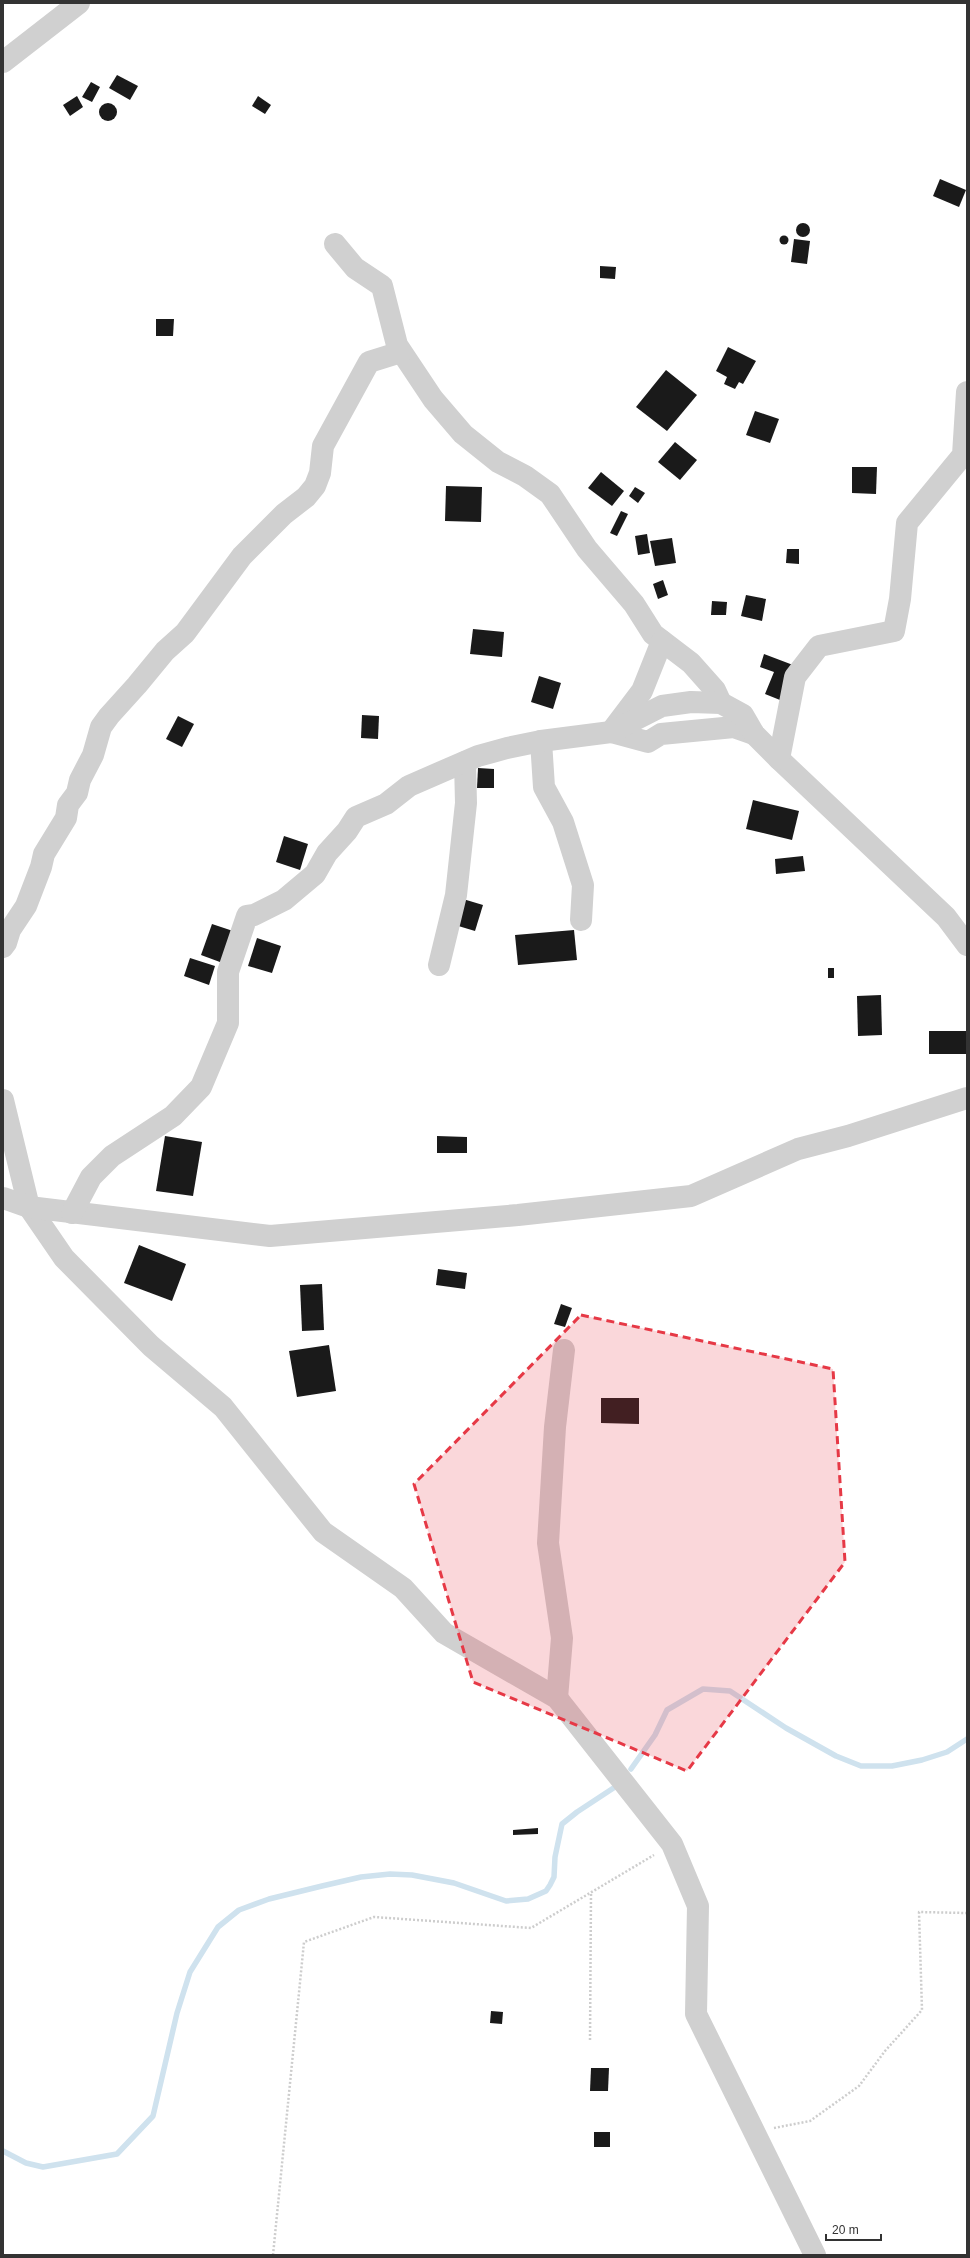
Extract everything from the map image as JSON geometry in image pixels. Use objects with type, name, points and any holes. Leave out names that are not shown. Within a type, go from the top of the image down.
[{"type":"street","points":[[3,62],[79,3]]},
{"type":"street","points":[[334,244],[355,268],[382,286],[397,344],[433,399],[463,434],[498,462],[525,476],[550,494],[587,549],[634,604],[653,634],[691,663],[715,690],[721,703]]},
{"type":"street","points":[[3,947],[10,930],[26,906],[41,867],[44,854],[66,818],[68,805],[77,793],[80,780],[93,755],[101,727],[164,651],[185,632],[242,556],[284,514],[306,497],[315,486],[320,473],[323,446],[370,362],[401,352]]},
{"type":"street","points":[[779,759],[795,677],[819,646],[894,631],[900,599],[907,523],[963,455],[966,430],[967,392]]},
{"type":"street","points":[[611,732],[642,691],[662,641]]},
{"type":"street","points":[[72,1213],[91,1177],[112,1156],[173,1116],[201,1087],[228,1023],[228,972],[247,916],[254,915],[284,900],[315,874],[327,853],[347,831],[356,817],[386,804],[409,786],[465,762],[507,748],[542,740],[611,732],[662,706],[691,702],[721,703],[743,715],[754,734],[946,917],[967,945]]},
{"type":"street","points":[[611,732],[648,742],[661,734],[734,727],[754,734]]},
{"type":"street","points":[[542,740],[544,787],[563,822],[583,885],[581,920]]},
{"type":"street","points":[[439,965],[456,895],[466,803],[465,762]]},
{"type":"street","points":[[3,1198],[29,1207],[270,1236],[518,1215],[691,1196],[798,1149],[848,1136],[967,1098]]},
{"type":"street","points":[[3,1100],[29,1207],[64,1258],[151,1346],[223,1407],[323,1532],[403,1588],[444,1633],[557,1698],[672,1844],[698,1906],[696,2014],[815,2255]]},
{"type":"street","points":[[557,1698],[562,1638],[548,1543],[555,1427],[564,1350]]},
{"type":"path","points":[[273,2255],[304,1942],[374,1917],[531,1928],[672,1844]]},
{"type":"path","points":[[590,2040],[591,1892]]},
{"type":"path","points":[[754,2131],[810,2121],[859,2086],[885,2051],[922,2010],[919,1912],[967,1912]]},
{"type":"highlighted area","points":[[581,1315],[833,1369],[845,1562],[687,1771],[473,1682],[414,1484]]},
{"type":"building","points":[[117,75],[138,86],[130,100],[109,88]]},
{"type":"building","points":[[91,82],[100,87],[92,102],[82,97]]},
{"type":"building","points":[[77,96],[83,107],[70,116],[63,105]]},
{"type":"building","points":[[258,96],[271,105],[265,114],[252,106]]},
{"type":"building","points":[[104,103],[112,103],[117,108],[115,119],[112,121],[104,121],[99,116],[99,108]]},
{"type":"building","points":[[940,179],[966,190],[959,207],[933,196]]},
{"type":"building","points":[[803,223],[808,225],[810,230],[808,235],[803,237],[798,235],[796,230],[798,225]]},
{"type":"building","points":[[784,235],[789,240],[784,245],[779,240]]},
{"type":"building","points":[[794,239],[810,241],[807,264],[791,262]]},
{"type":"building","points":[[600,266],[616,267],[615,279],[600,278]]},
{"type":"building","points":[[156,319],[174,319],[173,336],[156,336]]},
{"type":"building","points":[[728,347],[756,361],[743,384],[739,382],[735,389],[724,384],[727,377],[716,371]]},
{"type":"building","points":[[666,370],[697,395],[667,431],[636,407]]},
{"type":"building","points":[[755,411],[779,419],[770,443],[746,435]]},
{"type":"building","points":[[675,442],[697,460],[680,480],[658,462]]},
{"type":"building","points":[[852,467],[877,467],[876,494],[852,493]]},
{"type":"building","points":[[601,472],[624,491],[612,506],[588,488]]},
{"type":"building","points":[[446,486],[482,487],[481,522],[445,521]]},
{"type":"building","points":[[635,487],[645,493],[638,503],[629,496]]},
{"type":"building","points":[[621,511],[628,514],[617,536],[610,533]]},
{"type":"building","points":[[647,534],[650,553],[638,555],[635,536]]},
{"type":"building","points":[[672,538],[676,563],[655,566],[650,541]]},
{"type":"building","points":[[787,549],[799,549],[799,564],[786,563]]},
{"type":"building","points":[[663,580],[668,595],[658,599],[653,584]]},
{"type":"building","points":[[746,595],[766,599],[762,621],[741,616]]},
{"type":"building","points":[[712,601],[727,602],[726,615],[711,615]]},
{"type":"building","points":[[473,629],[504,632],[502,657],[470,654]]},
{"type":"building","points":[[764,654],[793,665],[780,700],[765,694],[774,672],[760,667]]},
{"type":"building","points":[[539,676],[561,683],[553,709],[531,702]]},
{"type":"building","points":[[362,715],[379,716],[378,739],[361,738]]},
{"type":"building","points":[[178,716],[194,724],[182,747],[166,739]]},
{"type":"building","points":[[478,768],[494,769],[494,788],[477,788]]},
{"type":"building","points":[[753,800],[799,811],[792,840],[746,829]]},
{"type":"building","points":[[284,836],[308,844],[300,870],[276,862]]},
{"type":"building","points":[[803,856],[805,871],[776,874],[775,859]]},
{"type":"building","points":[[463,899],[483,905],[475,931],[455,925]]},
{"type":"building","points":[[212,924],[239,933],[228,965],[201,955]]},
{"type":"building","points":[[574,930],[577,960],[518,965],[515,935]]},
{"type":"building","points":[[257,938],[281,946],[272,973],[248,966]]},
{"type":"building","points":[[190,958],[215,966],[209,985],[184,976]]},
{"type":"building","points":[[828,968],[834,968],[834,978],[828,978]]},
{"type":"building","points":[[881,995],[882,1035],[858,1036],[857,996]]},
{"type":"building","points":[[929,1031],[967,1031],[967,1054],[929,1054]]},
{"type":"building","points":[[165,1136],[202,1142],[193,1196],[156,1191]]},
{"type":"building","points":[[437,1136],[467,1137],[467,1153],[437,1153]]},
{"type":"building","points":[[139,1245],[186,1264],[172,1301],[124,1283]]},
{"type":"building","points":[[438,1269],[467,1273],[465,1289],[436,1285]]},
{"type":"building","points":[[322,1284],[324,1330],[302,1331],[300,1285]]},
{"type":"building","points":[[561,1304],[572,1308],[565,1327],[554,1324]]},
{"type":"building","points":[[329,1345],[336,1391],[297,1397],[289,1351]]},
{"type":"building","points":[[601,1398],[639,1398],[639,1424],[601,1423]]},
{"type":"building","points":[[538,1828],[538,1834],[513,1835],[513,1830]]},
{"type":"building","points":[[491,2011],[503,2012],[502,2024],[490,2023]]},
{"type":"building","points":[[591,2068],[609,2068],[608,2091],[590,2091]]},
{"type":"building","points":[[594,2132],[610,2132],[610,2147],[594,2147]]},
{"type":"waterway","points":[[631,1769],[655,1735],[667,1710],[703,1689],[730,1691],[786,1728],[836,1756],[861,1766],[892,1766],[922,1760],[947,1752],[967,1739]]},
{"type":"waterway","points":[[3,2151],[26,2163],[43,2167],[117,2154],[153,2116],[177,2013],[190,1972],[218,1927],[239,1910],[269,1899],[322,1886],[361,1877],[390,1874],[412,1875],[454,1883],[506,1901],[528,1899],[546,1891],[554,1877],[555,1857],[562,1824],[577,1812],[615,1787]]}]
